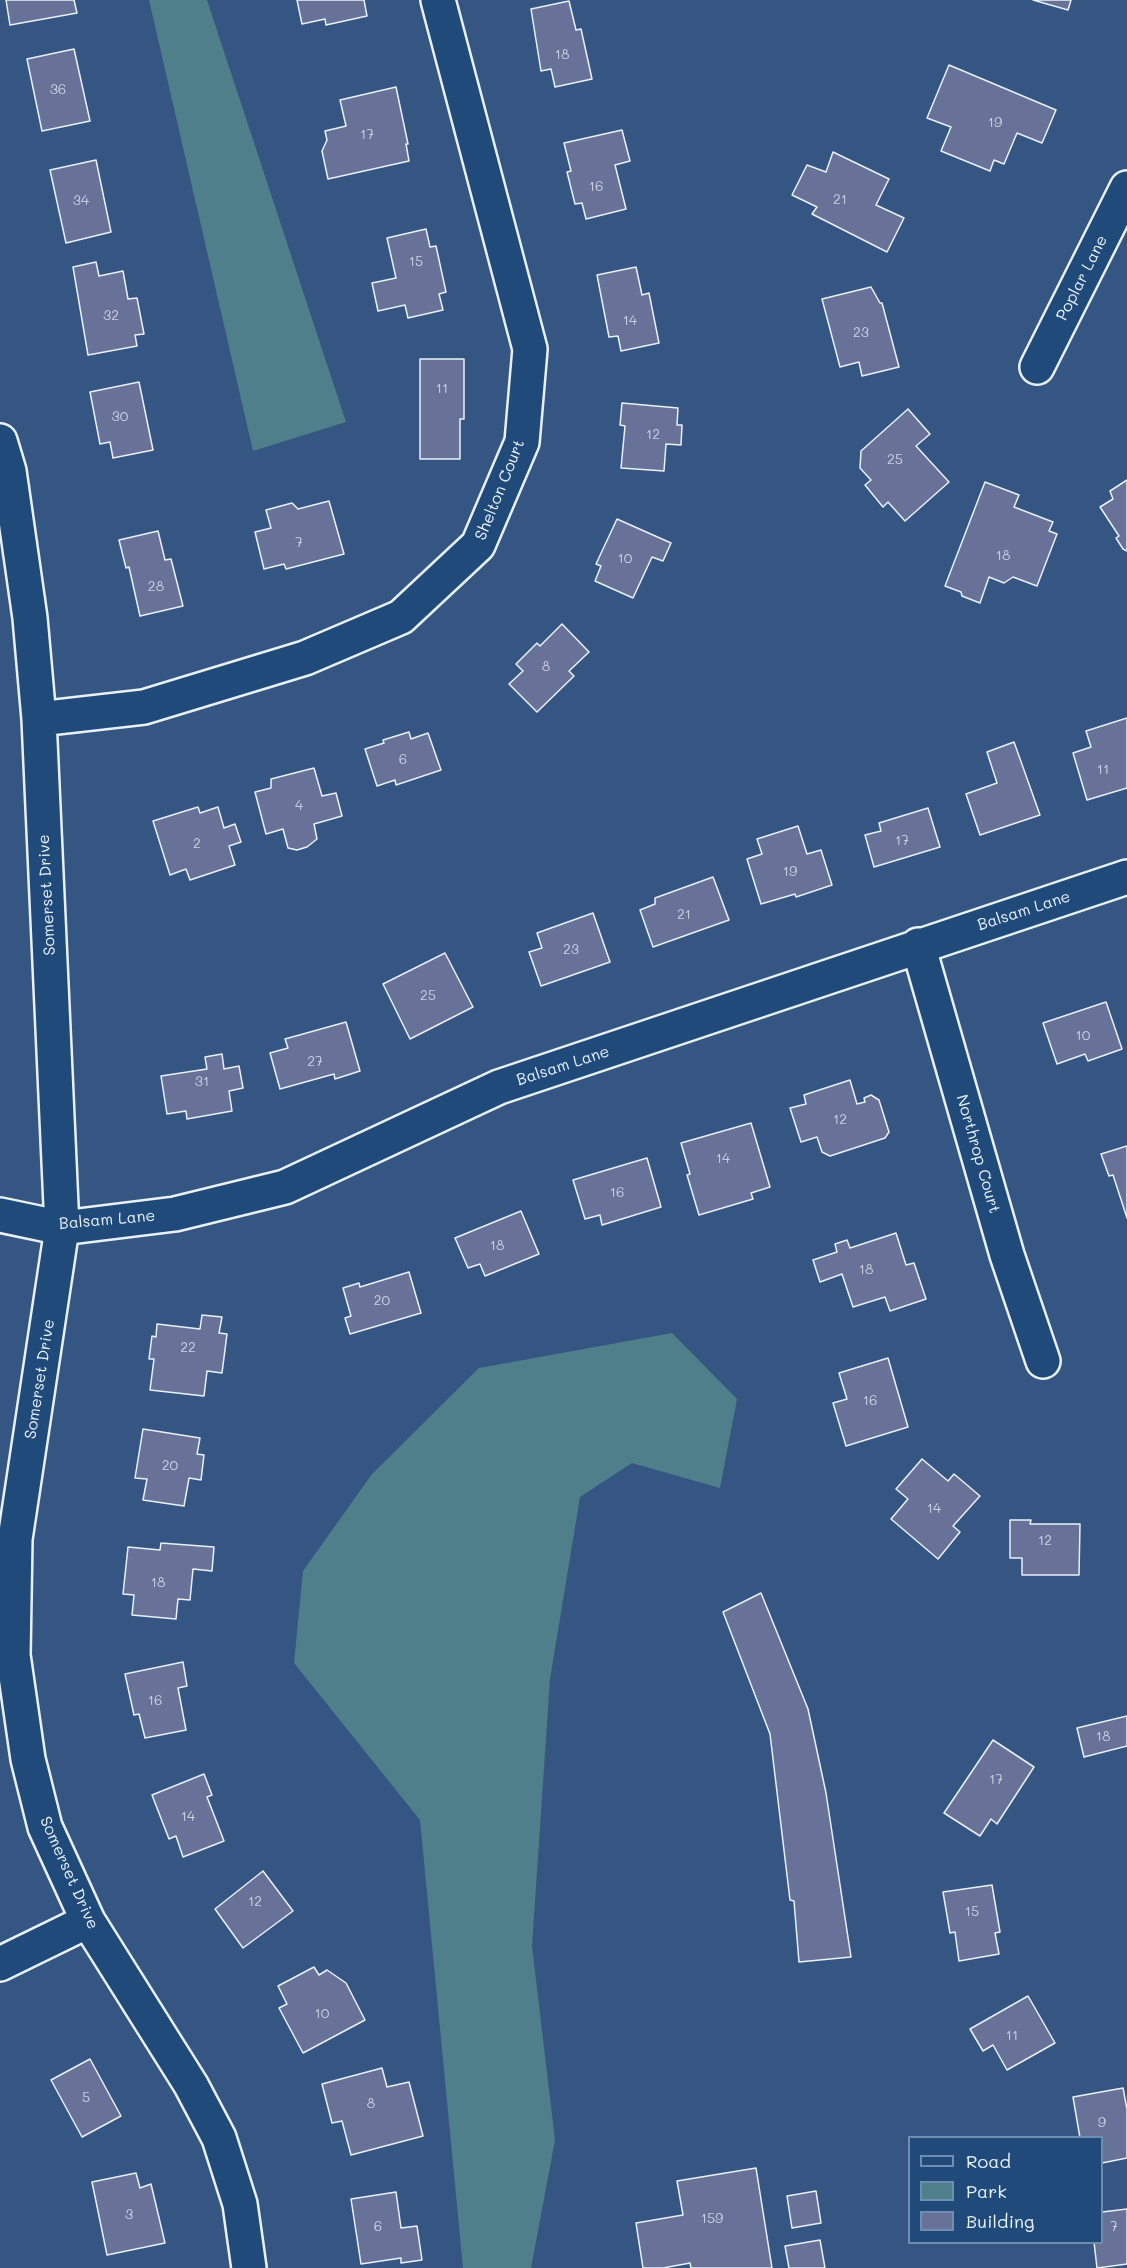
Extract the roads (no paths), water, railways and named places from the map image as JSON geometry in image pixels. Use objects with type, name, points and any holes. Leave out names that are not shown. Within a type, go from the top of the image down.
[{"type":"street","name":"Shelton Court","points":[[39,719],[144,707],[305,658],[401,617],[478,545],[522,442],[530,349],[438,0]]},
{"type":"street","name":"Poplar Lane","points":[[1037,368],[1127,188]]},
{"type":"street","name":"Somerset Drive","points":[[0,441],[9,471],[30,618],[39,719],[63,1228],[15,1539],[14,1654],[28,1759],[45,1827],[88,1921],[191,2085],[219,2138],[240,2204],[249,2268]]},
{"type":"street","name":"Balsam Lane","points":[[0,1215],[63,1228],[175,1214],[285,1187],[499,1087],[1127,877]]},
{"type":"street","name":"Northrop Court","points":[[918,945],[1007,1255],[1043,1361]]},
{"type":"street","points":[[0,1964],[88,1921]]}]
